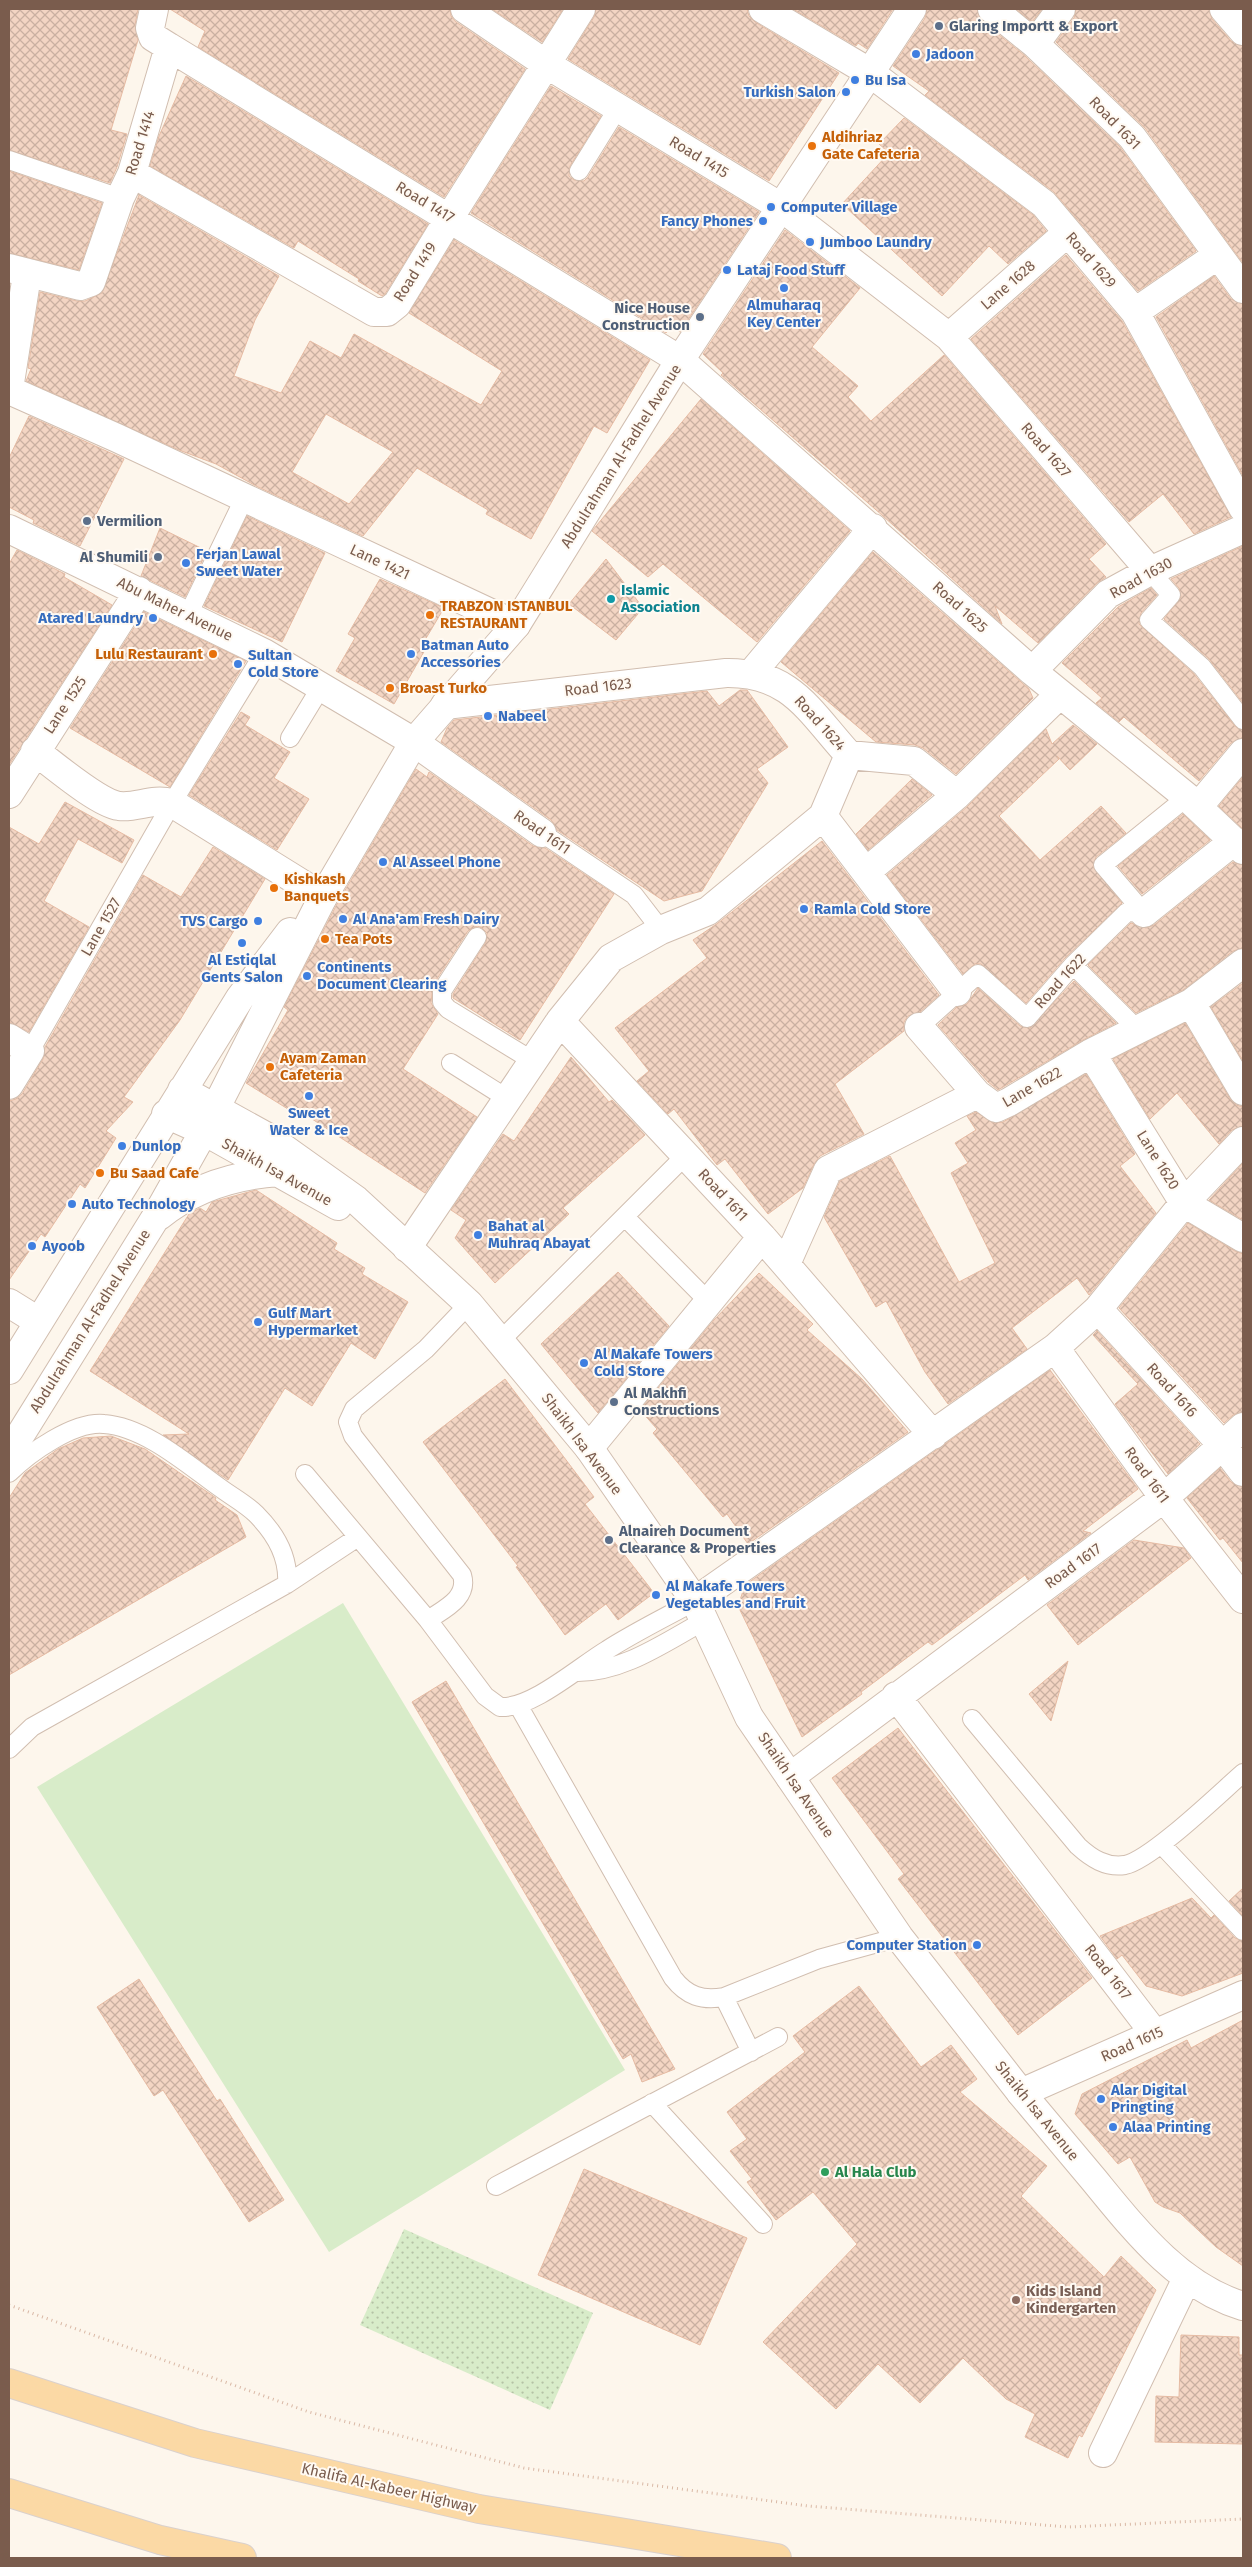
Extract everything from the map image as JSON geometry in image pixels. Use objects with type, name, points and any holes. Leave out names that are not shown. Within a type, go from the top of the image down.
[{"type":"main road","name":"Khalifa Al-Kabeer Highway","points":[[9,2383],[195,2443],[479,2509],[777,2558]]},
{"type":"main road","points":[[9,2493],[160,2540],[242,2558]]},
{"type":"street","points":[[154,9],[150,28],[154,37],[169,46]]},
{"type":"street","name":"Road 1415","points":[[465,9],[546,64],[781,206]]},
{"type":"street","name":"Road 1419","points":[[132,173],[374,312],[387,312],[398,304],[450,217],[581,9]]},
{"type":"street","name":"Road 1629","points":[[763,9],[869,72],[1044,204],[1135,312],[1243,508]]},
{"type":"street","name":"Abdulrahman Al-Fadhel Avenue","points":[[9,1453],[154,1220],[209,1119],[323,897],[414,742],[516,625],[680,360],[912,9]]},
{"type":"street","name":"Road 1631","points":[[992,9],[1035,44],[1132,137],[1243,289]]},
{"type":"street","points":[[1035,44],[1061,9]]},
{"type":"street","points":[[1224,9],[1243,31]]},
{"type":"street","name":"Road 1414","points":[[91,282],[120,198],[132,173],[169,46]]},
{"type":"street","name":"Road 1417","points":[[169,46],[680,360]]},
{"type":"street","name":"Road 1627","points":[[781,206],[950,337],[1150,570]]},
{"type":"street","name":"Lane 1628","points":[[950,337],[1067,233]]},
{"type":"street","points":[[1135,312],[1218,255]]},
{"type":"street","name":"Lane 1421","points":[[91,282],[80,286],[18,272],[9,389],[516,625]]},
{"type":"street","name":"Road 1625","points":[[680,360],[873,528],[1032,671],[1192,802],[1239,845]]},
{"type":"street","points":[[752,674],[873,528]]},
{"type":"street","name":"Abu Maher Avenue","points":[[9,529],[264,653],[414,742]]},
{"type":"street","name":"Road 1630","points":[[1032,671],[1108,594],[1150,570],[1243,529]]},
{"type":"street","name":"Lane 1525","points":[[9,794],[139,591]]},
{"type":"street","name":"Road 1623","points":[[445,706],[726,672],[752,674],[777,682],[792,691]]},
{"type":"street","name":"Road 1624","points":[[792,691],[849,755],[914,761],[957,795]]},
{"type":"street","points":[[866,872],[957,795],[1060,694]]},
{"type":"street","name":"Road 1611","points":[[414,742],[542,833]]},
{"type":"street","points":[[35,751],[108,803],[130,806],[155,800],[172,803],[323,897]]},
{"type":"street","points":[[1192,802],[1243,753]]},
{"type":"street","points":[[398,1239],[508,1099],[560,1021],[611,958],[661,930],[708,911],[823,816],[849,755]]},
{"type":"street","points":[[823,816],[957,992]]},
{"type":"street","points":[[1144,913],[1239,845]]},
{"type":"street","name":"Abdulrahman Al-Fadhel Avenue","points":[[9,1370],[166,1114],[240,998],[291,931],[323,897]]},
{"type":"street","name":"Lane 1622","points":[[977,1094],[996,1108],[1091,1053],[1191,1003],[1243,963]]},
{"type":"street","points":[[1191,1003],[1242,1084]]},
{"type":"street","name":"Road 1611","points":[[560,1021],[762,1237],[933,1434]]},
{"type":"street","name":"Road 1622","points":[[919,1027],[977,1094]]},
{"type":"street","name":"Lane 1527","points":[[9,1085],[19,1044]]},
{"type":"street","name":"Lane 1620","points":[[1091,1053],[1184,1203],[1098,1309]]},
{"type":"street","name":"Shaikh Isa Avenue","points":[[182,1090],[209,1119],[279,1172],[398,1239]]},
{"type":"street","points":[[786,1264],[828,1170],[977,1094]]},
{"type":"street","name":"Shaikh Isa Avenue","points":[[166,1114],[209,1119],[269,1138],[356,1200],[469,1304],[589,1448],[700,1611],[749,1717],[900,1937],[1021,2093],[1139,2235],[1187,2278],[1225,2301],[1243,2306]]},
{"type":"street","points":[[1243,1141],[1184,1203],[1243,1238]]},
{"type":"street","points":[[154,1220],[171,1206],[212,1184],[234,1177],[279,1172]]},
{"type":"street","points":[[589,1448],[762,1237]]},
{"type":"street","points":[[9,1303],[38,1321]]},
{"type":"street","points":[[700,1611],[933,1434],[1055,1348],[1098,1309]]},
{"type":"street","name":"Road 1616","points":[[1098,1309],[1224,1447],[1243,1472]]},
{"type":"street","name":"Road 1611","points":[[1055,1348],[1164,1498],[1243,1600]]},
{"type":"street","name":"Road 1617","points":[[790,1776],[1164,1498],[1224,1447],[1243,1427]]},
{"type":"street","name":"Road 1617","points":[[896,1696],[1156,2034]]},
{"type":"street","name":"Road 1615","points":[[1021,2093],[1243,1995]]},
{"type":"street","points":[[1103,2453],[1187,2278]]},
{"type":"lane","points":[[580,171],[618,108]]},
{"type":"lane","points":[[9,160],[120,198]]},
{"type":"lane","points":[[188,615],[244,499]]},
{"type":"lane","name":"Road 1627","points":[[1150,570],[1171,595],[1149,620],[1202,667],[1243,720]]},
{"type":"lane","name":"Lane 1527","points":[[19,1044],[172,803],[264,653]]},
{"type":"lane","points":[[290,738],[321,687]]},
{"type":"lane","points":[[1144,913],[1103,865],[1192,802]]},
{"type":"lane","name":"Road 1611","points":[[542,833],[634,895],[661,930]]},
{"type":"lane","name":"Road 1622","points":[[919,1027],[978,974],[1027,1018],[1073,965],[1127,912],[1144,913]]},
{"type":"lane","points":[[477,937],[442,991],[442,1002],[448,1009],[533,1061]]},
{"type":"lane","points":[[1073,965],[1138,1030]]},
{"type":"lane","points":[[451,1063],[508,1099]]},
{"type":"lane","points":[[500,1341],[686,1155]]},
{"type":"lane","points":[[625,1217],[709,1302]]},
{"type":"lane","points":[[428,1620],[460,1596],[464,1586],[462,1575],[353,1436],[348,1422],[354,1408],[426,1349],[469,1304]]},
{"type":"lane","points":[[9,1473],[26,1456],[86,1426],[103,1423],[122,1428],[162,1446],[256,1513],[274,1536],[284,1555],[288,1568],[287,1584]]},
{"type":"lane","points":[[305,1474],[428,1620],[492,1702],[500,1707],[518,1704],[578,1672],[609,1648],[700,1611]]},
{"type":"lane","points":[[9,1749],[32,1726],[287,1584],[358,1537]]},
{"type":"lane","points":[[518,1704],[673,1978],[682,1990],[695,1997],[710,2000],[724,1997],[818,1959],[900,1937]]},
{"type":"lane","points":[[972,1719],[1088,1855],[1100,1862],[1125,1865],[1148,1855],[1243,1773]]},
{"type":"lane","points":[[1160,1844],[1243,1931]]},
{"type":"lane","points":[[724,1997],[751,2052]]},
{"type":"lane","points":[[496,2186],[778,2037]]},
{"type":"lane","points":[[652,2103],[763,2224]]},
{"type":"path","points":[[9,2305],[309,2412],[524,2468],[808,2506],[1068,2527],[1243,2519]]},
{"type":"green space","points":[[343,1603],[625,2070],[329,2252],[37,1787]]},
{"type":"green space","points":[[404,2229],[593,2313],[550,2410],[360,2325]]},
{"type":"building","points":[[9,9],[138,9],[135,25],[138,40],[111,130],[127,134],[110,183],[9,150]]},
{"type":"building","points":[[170,9],[450,9],[451,16],[456,22],[525,69],[444,197],[198,47],[205,31]]},
{"type":"building","points":[[492,9],[563,9],[542,42]]},
{"type":"building","points":[[596,9],[747,9],[749,16],[755,22],[839,73],[769,181],[568,59],[594,17]]},
{"type":"building","points":[[793,9],[893,9],[867,49],[858,43],[856,46]]},
{"type":"building","points":[[927,9],[977,9],[982,21],[1025,56],[1120,147],[1196,251],[1138,291],[1054,192],[925,95],[929,91],[893,66],[925,18]]},
{"type":"building","points":[[1016,9],[1042,9],[1032,22]]},
{"type":"building","points":[[1076,9],[1209,9],[1212,19],[1231,41],[1243,46],[1243,263],[1145,128],[1056,42],[1074,18]]},
{"type":"building","points":[[186,76],[428,224],[385,294],[382,296],[358,281],[359,279],[298,241],[294,248],[150,166],[159,136]]},
{"type":"building","points":[[551,86],[601,116],[570,166],[569,176],[574,180],[584,181],[588,177],[619,127],[759,212],[680,332],[671,325],[666,333],[471,213]]},
{"type":"building","points":[[904,118],[1033,215],[1046,231],[1008,264],[989,246],[942,296],[842,204],[889,153],[879,144]]},
{"type":"building","points":[[9,171],[102,203],[79,270],[9,253]]},
{"type":"building","points":[[139,195],[279,276],[255,320],[234,376],[281,393],[310,341],[341,358],[354,334],[481,405],[502,371],[409,313],[454,240],[650,360],[607,433],[594,426],[531,539],[486,514],[488,510],[417,468],[363,536],[258,487],[216,464],[179,450],[26,381],[31,369],[28,368],[40,292],[77,301],[85,301],[102,293]],"holes":[[[326,414],[393,452],[349,504],[292,472]]]},
{"type":"building","points":[[785,230],[860,288],[812,347],[858,386],[848,397],[871,421],[944,355],[1106,544],[1089,559],[1106,577],[1097,583],[1038,643],[995,606],[1002,624],[883,516],[721,375],[723,373],[703,354]]},
{"type":"building","points":[[1066,255],[1122,321],[1231,517],[1194,534],[1163,494],[1129,522],[971,339]]},
{"type":"building","points":[[1214,276],[1231,299],[1243,304],[1243,476],[1156,317]]},
{"type":"building","points":[[701,399],[850,531],[757,642],[663,564],[648,577],[592,531]]},
{"type":"building","points":[[29,416],[124,459],[80,546],[33,523],[34,520],[9,507],[9,458]]},
{"type":"building","points":[[247,516],[325,553],[282,642],[204,606]]},
{"type":"building","points":[[160,528],[207,551],[185,597],[141,576]]},
{"type":"building","points":[[1243,546],[1243,703],[1209,659],[1164,619],[1181,597],[1179,588],[1171,579]]},
{"type":"building","points":[[17,550],[65,574],[64,577],[112,605],[9,765],[9,564]]},
{"type":"building","points":[[873,552],[1029,689],[1033,698],[956,774],[923,748],[915,745],[876,742],[781,662]]},
{"type":"building","name":"Islamic Association","points":[[606,559],[643,608],[616,640],[569,604]]},
{"type":"building","points":[[380,579],[444,608],[425,640],[429,643],[394,704],[336,671],[355,638],[348,634]]},
{"type":"building","points":[[1151,588],[1157,595],[1141,613],[1139,624],[1194,674],[1235,726],[1243,730],[1243,738],[1231,743],[1199,781],[1124,717],[1119,722],[1096,703],[1102,698],[1062,663],[1118,607]]},
{"type":"building","points":[[144,612],[246,661],[170,787],[70,728]]},
{"type":"building","points":[[740,690],[747,690],[788,747],[757,769],[768,783],[702,891],[664,901],[557,830],[551,820],[441,742],[447,728],[454,720],[707,691],[719,706]]},
{"type":"building","points":[[241,712],[250,717],[245,725],[290,752],[274,778],[309,799],[277,850],[189,795]]},
{"type":"building","points":[[1073,725],[1097,744],[1070,770],[1057,756],[1059,759],[999,816],[1040,860],[1101,806],[1126,833],[1096,857],[1093,867],[1122,903],[1065,958],[1026,1003],[981,964],[975,964],[963,974],[887,875],[967,807],[1046,729],[1052,744]]},
{"type":"building","points":[[416,769],[427,777],[429,772],[533,846],[545,848],[614,894],[520,1040],[453,998],[453,994],[486,942],[487,933],[482,928],[477,926],[468,931],[433,985],[431,1003],[438,1014],[403,1069],[477,1117],[425,1193],[306,1115],[304,1119],[246,1083],[288,1010],[284,1007],[337,904]]},
{"type":"building","points":[[1243,777],[1243,829],[1219,806]]},
{"type":"building","points":[[912,779],[932,795],[868,850],[856,834]]},
{"type":"building","points":[[65,802],[134,840],[122,863],[78,839],[44,901],[89,927],[29,1032],[9,1022],[9,827],[39,844]]},
{"type":"building","points":[[1183,814],[1210,840],[1142,894],[1118,866]]},
{"type":"building","points":[[822,841],[939,995],[920,1012],[908,1016],[904,1022],[904,1031],[835,1084],[864,1134],[820,1156],[814,1164],[803,1188],[768,1214],[725,1159],[717,1165],[674,1109],[668,1114],[637,1081],[649,1071],[615,1028],[707,958],[693,940],[718,923]]},
{"type":"building","points":[[213,847],[265,879],[180,1020],[124,1097],[133,1102],[106,1131],[116,1138],[85,1188],[80,1184],[45,1237],[41,1234],[9,1280],[9,1101],[16,1099],[22,1094],[43,1059],[45,1047],[143,875],[181,897]]},
{"type":"building","points":[[1233,862],[1243,865],[1243,948],[1233,951],[1183,990],[1136,1013],[1088,965],[1131,923],[1146,928],[1154,925]]},
{"type":"building","points":[[1074,981],[1116,1023],[1083,1040],[998,1090],[988,1082],[938,1025],[957,1007],[967,1004],[978,988],[1020,1026],[1030,1028]]},
{"type":"building","points":[[1243,983],[1243,1061],[1211,1007]]},
{"type":"building","points":[[1185,1023],[1230,1099],[1236,1105],[1243,1107],[1243,1126],[1232,1130],[1219,1144],[1177,1093],[1150,1119],[1113,1059]]},
{"type":"building","points":[[571,1057],[609,1102],[612,1100],[645,1135],[563,1208],[569,1214],[495,1283],[455,1238],[466,1220],[451,1210],[503,1134],[514,1141]]},
{"type":"building","points":[[1086,1074],[1135,1154],[1120,1166],[1156,1213],[1089,1295],[1077,1278],[1012,1328],[1027,1349],[948,1404],[925,1372],[886,1301],[876,1307],[824,1217],[840,1181],[890,1156],[959,1282],[995,1263],[951,1173],[968,1163],[955,1143],[976,1130],[967,1116],[976,1112],[994,1123],[1003,1122]]},
{"type":"building","points":[[1243,1163],[1243,1220],[1209,1200]]},
{"type":"building","name":"Gulf Mart Hypermarket","points":[[256,1190],[337,1243],[334,1249],[365,1268],[362,1274],[408,1302],[375,1359],[351,1343],[312,1406],[285,1388],[228,1480],[163,1435],[189,1434],[90,1371],[189,1214],[200,1208],[206,1212],[212,1202]]},
{"type":"building","points":[[1188,1223],[1243,1254],[1243,1412],[1233,1415],[1224,1423],[1119,1308]]},
{"type":"building","points":[[618,1272],[669,1326],[598,1413],[541,1344]]},
{"type":"building","points":[[759,1273],[813,1324],[807,1330],[862,1379],[908,1432],[748,1544],[727,1514],[723,1517],[653,1433],[657,1429],[640,1410],[714,1320]]},
{"type":"building","points":[[1097,1331],[1200,1444],[1168,1474],[1115,1404],[1138,1384],[1093,1335]]},
{"type":"building","points":[[1050,1370],[1138,1489],[1083,1531],[1091,1533],[1028,1580],[1025,1575],[932,1645],[928,1642],[861,1692],[862,1694],[802,1737],[738,1606],[745,1585]]},
{"type":"building","points":[[505,1379],[594,1497],[585,1504],[654,1593],[618,1620],[606,1604],[565,1635],[516,1567],[518,1566],[423,1442]]},
{"type":"building","points":[[111,1436],[145,1449],[216,1498],[215,1500],[237,1515],[246,1537],[9,1675],[9,1498],[25,1473],[58,1449],[83,1438]]},
{"type":"building","points":[[1220,1468],[1231,1482],[1243,1487],[1243,1563],[1223,1538],[1220,1540],[1187,1498]]},
{"type":"building","points":[[1134,1540],[1184,1548],[1191,1558],[1078,1645],[1047,1605]]},
{"type":"building","points":[[1068,1661],[1051,1721],[1029,1694]]},
{"type":"building","points":[[446,1681],[675,2069],[642,2082],[631,2054],[623,2059],[412,1702]]},
{"type":"building","points":[[898,1728],[1092,1978],[1018,2035],[898,1879],[904,1874],[832,1778]]},
{"type":"building","points":[[1243,1888],[1243,1916],[1229,1901]]},
{"type":"building","points":[[1192,1898],[1211,1918],[1214,1915],[1235,1938],[1243,1941],[1243,1973],[1182,1996],[1146,1986],[1122,1955],[1117,1959],[1100,1936]]},
{"type":"building","points":[[139,1979],[217,2101],[220,2099],[284,2200],[249,2222],[163,2090],[154,2096],[97,2007]]},
{"type":"building","points":[[859,1986],[921,2067],[951,2045],[977,2079],[960,2092],[1047,2166],[1021,2196],[1104,2277],[1121,2256],[1156,2290],[1082,2437],[1079,2435],[1068,2458],[1025,2437],[1035,2414],[1006,2399],[963,2358],[920,2403],[878,2364],[836,2409],[763,2342],[857,2244],[813,2192],[776,2220],[747,2182],[752,2179],[730,2151],[747,2139],[727,2112],[805,2052],[793,2036]]},
{"type":"building","points":[[1243,2020],[1243,2266],[1216,2247],[1180,2213],[1155,2202],[1130,2157],[1118,2164],[1075,2114],[1082,2094],[1187,2040],[1191,2048]]},
{"type":"building","points":[[584,2169],[747,2238],[700,2345],[538,2275]]},
{"type":"building","points":[[1181,2335],[1239,2337],[1239,2355],[1243,2355],[1243,2444],[1155,2442],[1156,2396],[1179,2397]]},
{"type":"place","name":"Glaring Importt & Export","points":[[939,26]]},
{"type":"place","name":"Jadoon","points":[[916,54]]},
{"type":"place","name":"Bu Isa","points":[[855,80]]},
{"type":"place","name":"Turkish Salon","points":[[846,92]]},
{"type":"place","name":"Aldihriaz Gate Cafeteria","points":[[812,146]]},
{"type":"place","name":"Computer Village","points":[[771,207]]},
{"type":"place","name":"Fancy Phones","points":[[763,221]]},
{"type":"place","name":"Jumboo Laundry","points":[[810,242]]},
{"type":"place","name":"Lataj Food Stuff","points":[[727,270]]},
{"type":"place","name":"Almuharaq Key Center","points":[[784,288]]},
{"type":"place","name":"Nice House Construction","points":[[700,317]]},
{"type":"place","name":"Vermilion","points":[[87,521]]},
{"type":"place","name":"Al Shumili","points":[[158,557]]},
{"type":"place","name":"Ferjan Lawal Sweet Water","points":[[186,563]]},
{"type":"place","name":"Islamic Association","points":[[611,599]]},
{"type":"place","name":"TRABZON ISTANBUL RESTAURANT","points":[[430,615]]},
{"type":"place","name":"Atared Laundry","points":[[153,618]]},
{"type":"place","name":"Lulu Restaurant","points":[[213,654]]},
{"type":"place","name":"Batman Auto Accessories","points":[[411,654]]},
{"type":"place","name":"Sultan Cold Store","points":[[238,664]]},
{"type":"place","name":"Broast Turko","points":[[390,688]]},
{"type":"place","name":"Nabeel","points":[[488,716]]},
{"type":"place","name":"Al Asseel Phone","points":[[383,862]]},
{"type":"place","name":"Kishkash Banquets","points":[[274,888]]},
{"type":"place","name":"Ramla Cold Store","points":[[804,909]]},
{"type":"place","name":"Al Ana'am Fresh Dairy","points":[[343,919]]},
{"type":"place","name":"TVS Cargo","points":[[258,921]]},
{"type":"place","name":"Tea Pots","points":[[325,939]]},
{"type":"place","name":"Al Estiqlal Gents Salon","points":[[242,943]]},
{"type":"place","name":"Continents Document Clearing","points":[[307,976]]},
{"type":"place","name":"Ayam Zaman Cafeteria","points":[[270,1067]]},
{"type":"place","name":"Sweet Water & Ice","points":[[309,1096]]},
{"type":"place","name":"Dunlop","points":[[122,1146]]},
{"type":"place","name":"Bu Saad Cafe","points":[[100,1173]]},
{"type":"place","name":"Auto Technology","points":[[72,1204]]},
{"type":"place","name":"Bahat al Muhraq Abayat","points":[[478,1235]]},
{"type":"place","name":"Ayoob","points":[[32,1246]]},
{"type":"place","name":"Gulf Mart Hypermarket","points":[[258,1322]]},
{"type":"place","name":"Al Makafe Towers Cold Store","points":[[584,1363]]},
{"type":"place","name":"Al Makhfi Constructions","points":[[614,1402]]},
{"type":"place","name":"Alnaireh Document Clearance & Properties","points":[[609,1540]]},
{"type":"place","name":"Al Makafe Towers Vegetables and Fruit","points":[[656,1595]]},
{"type":"place","name":"Computer Station","points":[[977,1945]]},
{"type":"place","name":"Alar Digital Pringting","points":[[1101,2099]]},
{"type":"place","name":"Alaa Printing","points":[[1113,2127]]},
{"type":"place","name":"Al Hala Club","points":[[825,2172]]},
{"type":"place","name":"Kids Island Kindergarten","points":[[1016,2300]]}]
